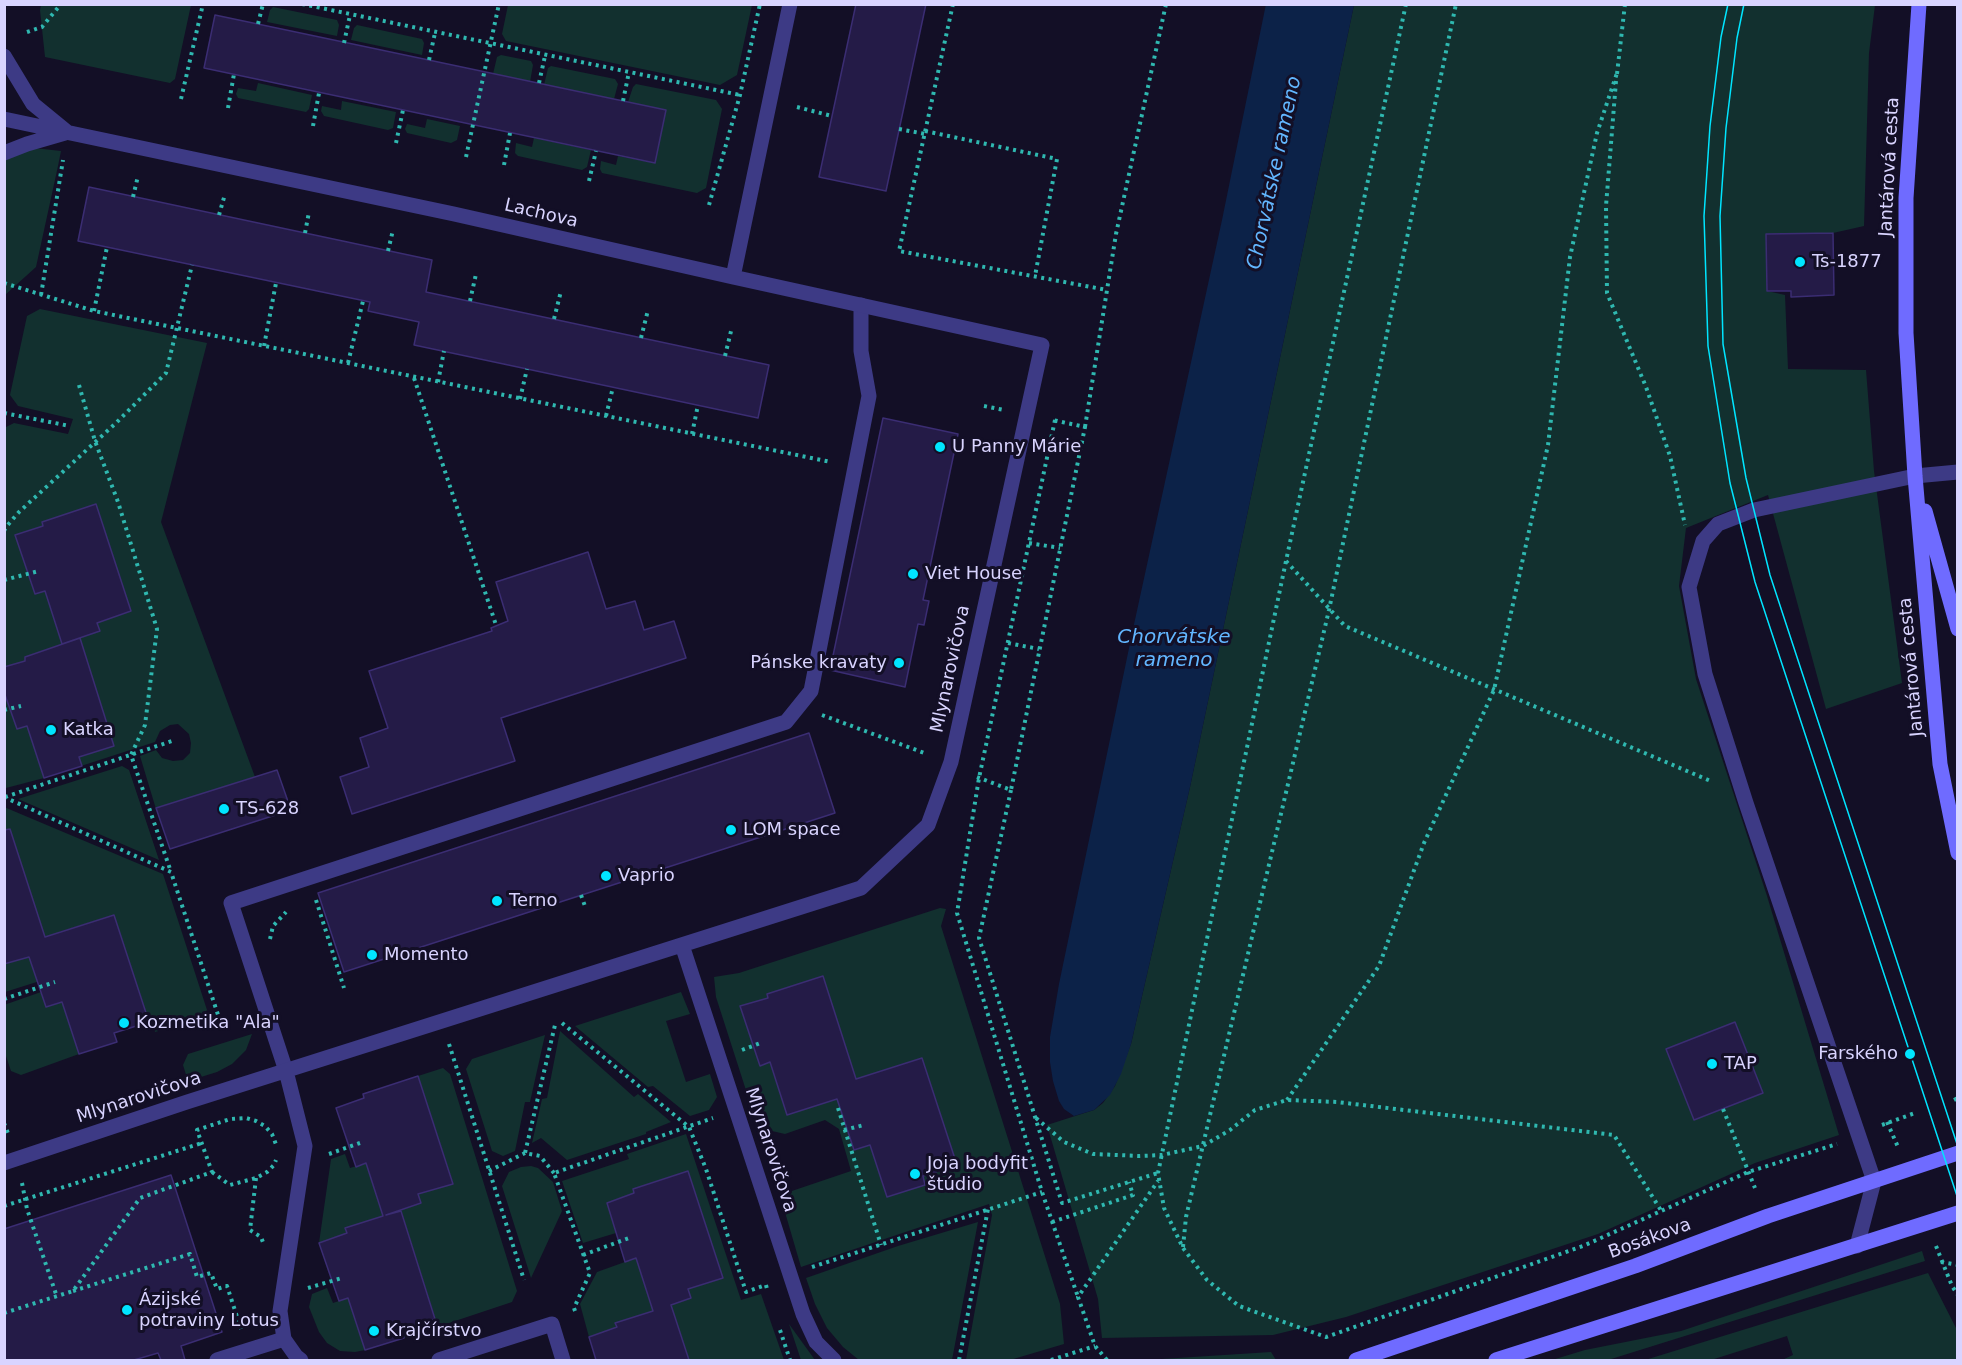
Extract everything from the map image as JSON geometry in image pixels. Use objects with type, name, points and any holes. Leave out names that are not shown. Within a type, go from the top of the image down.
[{"type":"street","points":[[733,277],[790,4]]},
{"type":"street","name":"Jantárová cesta","points":[[1920,4],[1906,198],[1906,333],[1915,476],[1940,764],[1958,853]]},
{"type":"street","name":"Lachova","points":[[4,56],[33,104],[68,132]]},
{"type":"street","name":"Lachova","points":[[4,119],[454,214],[733,277]]},
{"type":"street","name":"Lachova","points":[[4,153],[68,132]]},
{"type":"street","name":"Mlynarovičova","points":[[4,1163],[861,888],[928,825],[951,762],[1042,345],[733,277]]},
{"type":"street","points":[[301,1360],[284,1339],[280,1311],[305,1146],[286,1071],[231,903],[786,722],[811,691],[869,396],[861,351],[861,305]]},
{"type":"street","points":[[1857,1246],[1874,1180],[1746,803],[1705,674],[1689,587],[1703,541],[1718,524],[1754,510],[1915,476],[1958,472]]},
{"type":"street","name":"Jantárová cesta","points":[[1915,476],[1958,629]]},
{"type":"street","name":"Mlynarovičova","points":[[682,945],[803,1314],[816,1342],[834,1360]]},
{"type":"street","name":"Bosákova","points":[[1356,1360],[1635,1266],[1768,1216],[1958,1152]]},
{"type":"street","points":[[1496,1360],[1958,1213]]},
{"type":"street","points":[[439,1360],[552,1324],[563,1360]]},
{"type":"street","points":[[217,1360],[284,1339]]},
{"type":"path","points":[[27,32],[42,27],[61,4]]},
{"type":"path","points":[[181,99],[203,4]]},
{"type":"path","points":[[258,24],[263,4]]},
{"type":"path","points":[[302,4],[490,45],[740,95]]},
{"type":"path","points":[[466,157],[499,4]]},
{"type":"path","points":[[710,205],[740,95],[760,4]]},
{"type":"path","points":[[953,4],[899,252],[1107,290]]},
{"type":"path","points":[[1085,427],[1116,234],[1166,4]]},
{"type":"path","points":[[1406,4],[1158,1173],[1164,1208],[1183,1248],[1207,1280],[1239,1306],[1326,1337],[1583,1246],[1748,1172],[1836,1144]]},
{"type":"path","points":[[1183,1248],[1186,1217],[1329,610],[1456,4]]},
{"type":"path","points":[[1625,4],[1606,206],[1607,293],[1646,387],[1670,456],[1686,528],[1703,541]]},
{"type":"path","points":[[345,43],[350,15]]},
{"type":"path","points":[[429,60],[435,33]]},
{"type":"path","points":[[539,83],[545,56]]},
{"type":"path","points":[[623,101],[629,72]]},
{"type":"path","points":[[1287,1100],[1379,966],[1424,843],[1494,690],[1548,445],[1570,257],[1597,133],[1617,73]]},
{"type":"path","points":[[228,108],[234,74]]},
{"type":"path","points":[[313,126],[319,93]]},
{"type":"path","points":[[797,107],[832,116]]},
{"type":"path","points":[[396,143],[403,110]]},
{"type":"path","points":[[899,129],[925,132],[1057,159],[1035,276]]},
{"type":"path","points":[[504,165],[510,133]]},
{"type":"path","points":[[589,182],[596,151]]},
{"type":"path","points":[[41,295],[63,159]]},
{"type":"path","points":[[133,196],[138,176]]},
{"type":"path","points":[[219,215],[225,194]]},
{"type":"path","points":[[305,233],[309,212]]},
{"type":"path","points":[[388,251],[393,230]]},
{"type":"path","points":[[94,311],[107,247]]},
{"type":"path","points":[[4,531],[19,512],[166,373],[192,265]]},
{"type":"path","points":[[470,301],[476,274]]},
{"type":"path","points":[[4,283],[94,311],[855,467]]},
{"type":"path","points":[[264,346],[276,283]]},
{"type":"path","points":[[554,319],[561,291]]},
{"type":"path","points":[[348,363],[363,301]]},
{"type":"path","points":[[641,338],[648,310]]},
{"type":"path","points":[[725,356],[732,327]]},
{"type":"path","points":[[438,382],[444,351]]},
{"type":"path","points":[[520,399],[526,369]]},
{"type":"path","points":[[414,377],[496,625]]},
{"type":"path","points":[[79,385],[95,441],[118,502],[157,629],[145,725],[131,756],[222,1028]]},
{"type":"path","points":[[606,416],[613,387]]},
{"type":"path","points":[[692,434],[698,405]]},
{"type":"path","points":[[4,413],[70,426]]},
{"type":"path","points":[[1055,420],[979,778],[957,913],[1052,1222],[1095,1346],[1107,1360]]},
{"type":"path","points":[[1029,543],[1060,548]]},
{"type":"path","points":[[1286,561],[1345,626],[1719,784]]},
{"type":"path","points":[[4,580],[39,571]]},
{"type":"path","points":[[1008,643],[1039,649]]},
{"type":"path","points":[[4,710],[21,706]]},
{"type":"path","points":[[5,797],[175,740]]},
{"type":"path","points":[[1011,790],[979,938],[1062,1203],[1158,1173]]},
{"type":"path","points":[[5,797],[171,872]]},
{"type":"path","points":[[581,895],[586,909]]},
{"type":"path","points":[[307,900],[315,896],[344,988]]},
{"type":"path","points":[[270,943],[273,926],[290,908]]},
{"type":"path","points":[[4,999],[55,982]]},
{"type":"path","points":[[441,1022],[524,1280]]},
{"type":"path","points":[[562,1023],[689,1127],[706,1169],[746,1292],[790,1275],[1042,1192]]},
{"type":"path","points":[[525,1153],[555,1025]]},
{"type":"path","points":[[742,1050],[763,1042]]},
{"type":"path","points":[[1036,1118],[1064,1142],[1093,1154],[1140,1156],[1162,1155],[1203,1146],[1230,1130],[1255,1110],[1287,1100],[1337,1102],[1614,1135],[1662,1212]]},
{"type":"path","points":[[838,1107],[881,1245]]},
{"type":"path","points":[[1723,1109],[1755,1188]]},
{"type":"path","points":[[554,1173],[736,1110]]},
{"type":"path","points":[[1887,1122],[1915,1113]]},
{"type":"path","points":[[246,1118],[265,1126],[272,1134],[278,1155],[274,1165],[267,1172],[256,1178],[230,1185],[212,1172],[202,1143],[197,1130],[230,1119],[246,1118]]},
{"type":"path","points":[[844,1130],[864,1125]]},
{"type":"path","points":[[4,1206],[202,1143]]},
{"type":"path","points":[[323,1156],[360,1143]]},
{"type":"path","points":[[489,1171],[525,1153],[540,1156],[554,1173],[590,1273],[573,1308],[577,1318]]},
{"type":"path","points":[[73,1292],[140,1198],[212,1172]]},
{"type":"path","points":[[256,1178],[250,1230],[261,1237],[266,1251]]},
{"type":"path","points":[[1078,1297],[1158,1181]]},
{"type":"path","points":[[1052,1222],[1133,1195],[1129,1182]]},
{"type":"path","points":[[27,1209],[57,1297]]},
{"type":"path","points":[[959,1360],[988,1209]]},
{"type":"path","points":[[583,1255],[629,1238]]},
{"type":"path","points":[[4,1314],[190,1254],[197,1277],[211,1273],[217,1289],[227,1286],[243,1335],[247,1329]]},
{"type":"path","points":[[1958,1265],[1941,1262],[1958,1295]]},
{"type":"path","points":[[305,1289],[342,1278]]},
{"type":"path","points":[[766,1285],[769,1296]]},
{"type":"path","points":[[780,1328],[790,1360]]},
{"type":"path","points":[[1051,1360],[1095,1346]]},
{"type":"green space","points":[[508,4],[752,5],[737,75],[720,85],[506,41],[502,34]]},
{"type":"green space","points":[[41,5],[191,5],[175,79],[170,83],[45,57]]},
{"type":"green space","points":[[1354,5],[1875,5],[1869,53],[1864,226],[1833,233],[1766,234],[1767,291],[1785,295],[1788,369],[1866,370],[1874,471],[1902,683],[1826,709],[1768,495],[1686,528],[1679,586],[1696,679],[1767,896],[1839,1135],[1755,1163],[1598,1234],[1346,1317],[1273,1335],[1102,1338],[1098,1299],[1047,1125],[1094,1110],[1103,1103],[1115,1086],[1131,1044],[1190,787]]},
{"type":"green space","points":[[273,7],[337,20],[339,25],[337,36],[267,22]]},
{"type":"green space","points":[[357,25],[422,39],[424,43],[422,55],[351,40]]},
{"type":"green space","points":[[501,55],[531,61],[533,65],[530,82],[493,74],[497,57]]},
{"type":"green space","points":[[551,66],[615,79],[618,84],[614,99],[544,85],[548,68]]},
{"type":"green space","points":[[258,83],[312,95],[309,109],[306,112],[238,98],[236,94],[238,88],[256,91]]},
{"type":"green space","points":[[636,84],[716,100],[722,109],[706,188],[697,193],[602,173],[601,161],[616,165],[618,156],[655,163],[628,102]]},
{"type":"green space","points":[[342,101],[396,112],[393,128],[388,130],[324,116],[321,111],[322,106],[341,110]]},
{"type":"green space","points":[[427,119],[460,126],[457,140],[451,143],[407,133],[405,129],[407,124],[425,128]]},
{"type":"green space","points":[[534,138],[591,150],[587,167],[582,170],[518,156],[515,153],[516,143],[532,147]]},
{"type":"green space","points":[[34,148],[61,151],[36,267],[5,295],[4,158]]},
{"type":"green space","points":[[40,309],[207,343],[161,522],[255,777],[156,809],[140,756],[156,750],[162,758],[173,761],[183,760],[190,753],[191,743],[189,734],[178,724],[170,725],[160,731],[155,742],[6,788],[4,783],[4,428],[14,423],[68,434],[73,419],[18,406],[10,395],[27,316]]},
{"type":"green space","points":[[122,766],[129,770],[159,860],[18,799]]},
{"type":"green space","points":[[4,807],[163,874],[207,1010],[202,1018],[155,1032],[152,1021],[149,1022],[114,915],[59,932],[60,936],[46,942],[5,836]]},
{"type":"green space","points":[[940,908],[946,909],[941,926],[1060,1304],[1064,1344],[1010,1360],[966,1360],[992,1215],[989,1204],[801,1267],[780,1195],[851,1171],[839,1129],[825,1120],[785,1134],[772,1131],[760,1123],[753,1112],[716,997],[714,977],[739,973]]},
{"type":"green space","points":[[32,946],[43,980],[5,992],[4,964],[15,961]]},
{"type":"green space","points":[[41,992],[46,1007],[62,1002],[79,1054],[21,1075],[11,1071],[5,1053],[4,1005]]},
{"type":"green space","points":[[681,992],[690,1014],[666,1021],[686,1082],[710,1074],[717,1097],[709,1110],[690,1116],[653,1086],[648,1087],[575,1026]]},
{"type":"green space","points":[[560,1031],[634,1097],[638,1094],[671,1122],[646,1132],[646,1134],[567,1160],[541,1138],[532,1143],[542,1099],[547,1098]]},
{"type":"green space","points":[[252,1034],[246,1050],[232,1064],[217,1072],[188,1081],[183,1065],[188,1054]]},
{"type":"green space","points":[[545,1035],[530,1102],[525,1102],[515,1151],[503,1156],[492,1151],[466,1069],[472,1059]]},
{"type":"green space","points":[[443,1068],[450,1074],[517,1291],[512,1302],[404,1338],[401,1329],[435,1318],[401,1210],[421,1203],[418,1194],[453,1183],[418,1076]]},
{"type":"green space","points":[[686,1134],[741,1300],[761,1294],[784,1360],[689,1360],[671,1305],[691,1298],[688,1289],[723,1278],[688,1171],[633,1189],[634,1193],[607,1203],[616,1233],[583,1243],[562,1181],[629,1159],[627,1154]]},
{"type":"green space","points":[[345,1154],[350,1168],[366,1163],[383,1216],[345,1229],[347,1233],[319,1243],[331,1159]]},
{"type":"green space","points":[[531,1166],[538,1168],[553,1182],[562,1211],[531,1278],[502,1186],[509,1172]]},
{"type":"green space","points":[[978,1222],[952,1360],[859,1360],[843,1347],[827,1328],[806,1278],[898,1246]]},
{"type":"green space","points":[[1922,1251],[1925,1261],[1608,1360],[1552,1360],[1585,1350],[1681,1331]]},
{"type":"green space","points":[[636,1258],[653,1311],[616,1323],[617,1327],[589,1337],[580,1304],[597,1272]]},
{"type":"green space","points":[[1928,1273],[1957,1330],[1957,1360],[1782,1360],[1793,1355],[1787,1336],[1711,1360],[1645,1360]]},
{"type":"green space","points":[[327,1288],[333,1303],[348,1298],[365,1350],[340,1351],[327,1343],[319,1332],[309,1307],[312,1294]]},
{"type":"green space","points":[[789,1324],[815,1360],[801,1360]]},
{"type":"green space","points":[[1271,1352],[1276,1360],[1146,1360]]},
{"type":"water","name":"Chorvátske rameno","points":[[1266,4],[1354,5],[1190,787],[1131,1044],[1121,1074],[1110,1095],[1094,1110],[1074,1116],[1064,1109],[1059,1101],[1050,1062],[1050,1037],[1059,984]]},
{"type":"building","points":[[856,4],[926,4],[886,191],[819,177]]},
{"type":"building","points":[[215,15],[666,110],[655,163],[204,68]]},
{"type":"building","points":[[89,187],[432,260],[426,292],[769,365],[758,418],[414,345],[419,322],[368,311],[370,302],[78,241]]},
{"type":"building","name":"Ts-1877","points":[[1833,233],[1834,295],[1791,297],[1791,291],[1767,291],[1766,234]]},
{"type":"building","points":[[883,418],[958,434],[923,600],[929,601],[924,625],[918,624],[905,687],[830,670]]},
{"type":"building","points":[[96,504],[131,611],[97,623],[100,631],[62,644],[45,591],[35,594],[15,535],[43,526],[42,522]]},
{"type":"building","points":[[588,552],[606,609],[635,601],[644,630],[674,621],[686,658],[501,718],[515,761],[352,814],[340,777],[369,767],[360,738],[388,728],[369,671],[492,631],[491,628],[508,621],[496,582]]},
{"type":"building","points":[[80,638],[114,746],[79,757],[82,766],[44,778],[27,726],[17,729],[4,692],[4,667],[25,661],[25,657]]},
{"type":"building","points":[[809,733],[835,813],[344,972],[318,893]]},
{"type":"building","name":"TS-628","points":[[277,770],[291,810],[170,849],[156,808]]},
{"type":"building","points":[[10,829],[45,937],[114,915],[149,1022],[114,1033],[117,1042],[79,1054],[62,1002],[46,1007],[29,957],[4,964],[4,830]]},
{"type":"building","points":[[823,976],[856,1079],[922,1058],[957,1165],[923,1176],[925,1185],[887,1197],[870,1145],[854,1150],[837,1099],[787,1115],[770,1062],[760,1066],[740,1006],[768,998],[767,994]]},
{"type":"building","name":"TAP","points":[[1735,1022],[1763,1093],[1694,1120],[1666,1049]]},
{"type":"building","points":[[418,1076],[453,1184],[418,1194],[421,1203],[386,1215],[401,1211],[435,1319],[401,1329],[404,1338],[365,1350],[348,1298],[339,1301],[319,1243],[347,1233],[345,1228],[383,1216],[366,1163],[356,1167],[336,1108],[364,1098],[363,1094]]},
{"type":"building","points":[[688,1171],[723,1278],[688,1289],[691,1298],[671,1305],[689,1360],[596,1360],[589,1337],[617,1327],[615,1323],[653,1311],[636,1258],[625,1262],[607,1203],[634,1193],[633,1189]]},
{"type":"building","points":[[171,1175],[222,1332],[181,1346],[185,1360],[161,1360],[158,1353],[134,1360],[4,1360],[4,1229]]},
{"type":"tram line","points":[[1728,4],[1721,37],[1710,126],[1704,216],[1708,346],[1730,483],[1755,582],[1958,1199]]},
{"type":"tram line","points":[[1744,4],[1737,38],[1726,128],[1720,216],[1723,344],[1746,478],[1770,575],[1958,1147]]},
{"type":"place","name":"Ts-1877","points":[[1800,262]]},
{"type":"place","name":"U Panny Márie","points":[[940,447]]},
{"type":"place","name":"Viet House","points":[[913,574]]},
{"type":"place","name":"Pánske kravaty","points":[[899,663]]},
{"type":"place","name":"Katka","points":[[51,730]]},
{"type":"place","name":"TS-628","points":[[224,809]]},
{"type":"place","name":"LOM space","points":[[731,830]]},
{"type":"place","name":"Vaprio","points":[[606,876]]},
{"type":"place","name":"Terno","points":[[497,901]]},
{"type":"place","name":"Momento","points":[[372,955]]},
{"type":"place","name":"Kozmetika \"Ala\"","points":[[124,1023]]},
{"type":"place","name":"Farského","points":[[1910,1054]]},
{"type":"place","name":"TAP","points":[[1712,1064]]},
{"type":"place","name":"Joja bodyfit štúdio","points":[[915,1174]]},
{"type":"place","name":"Ázijské potraviny Lotus","points":[[127,1310]]},
{"type":"place","name":"Krajčírstvo","points":[[374,1331]]}]
